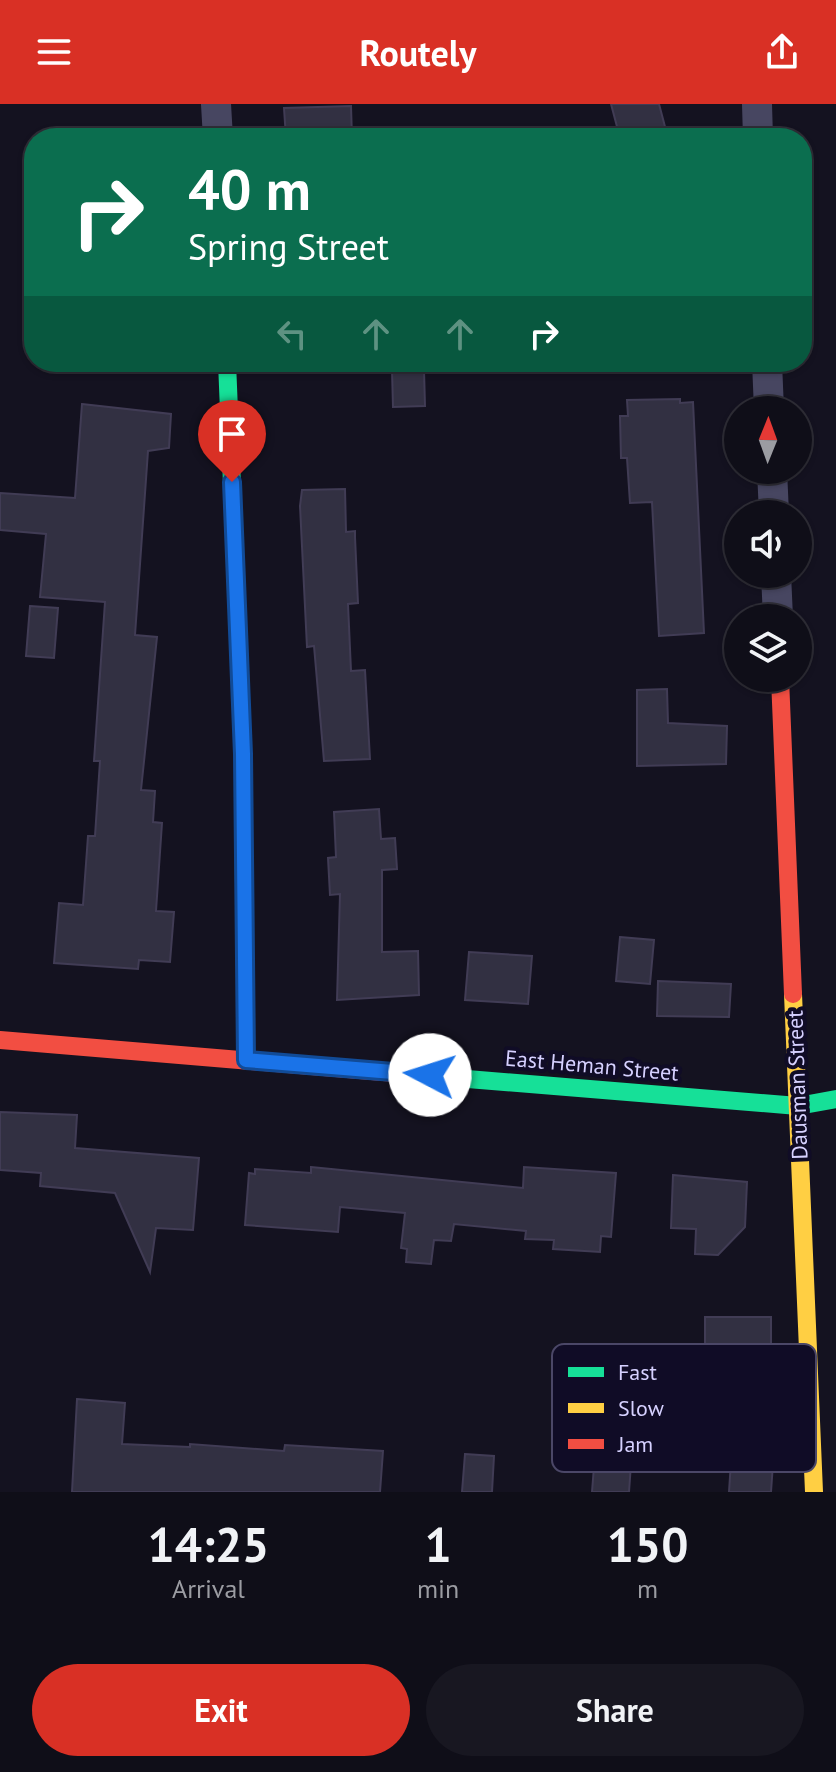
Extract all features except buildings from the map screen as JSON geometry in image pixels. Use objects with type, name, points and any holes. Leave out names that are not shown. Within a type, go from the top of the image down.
[{"type":"street","points":[[216,104],[217,128]]},
{"type":"street","points":[[757,104],[758,128]]},
{"type":"street","points":[[227,372],[243,754],[246,1060]]},
{"type":"street","points":[[767,372],[768,396]]},
{"type":"street","name":"Dausman Street","points":[[781,692],[808,1344]]},
{"type":"street","name":"East Heman Street","points":[[0,1040],[798,1106],[836,1099]]},
{"type":"street","name":"Dausman Street","points":[[813,1472],[814,1492]]},
{"type":"traffic: fast","points":[[227,372],[243,754],[244,884]]},
{"type":"traffic: fast","points":[[431,1076],[798,1106],[836,1099]]},
{"type":"traffic: slow","points":[[793,994],[808,1344]]},
{"type":"traffic: slow","points":[[813,1472],[814,1492]]},
{"type":"traffic: jam","points":[[781,692],[793,994]]},
{"type":"traffic: jam","points":[[244,884],[246,1060]]},
{"type":"traffic: jam","points":[[0,1040],[431,1076]]},
{"type":"route","points":[[232,482],[243,754],[246,1060],[430,1075]]}]
